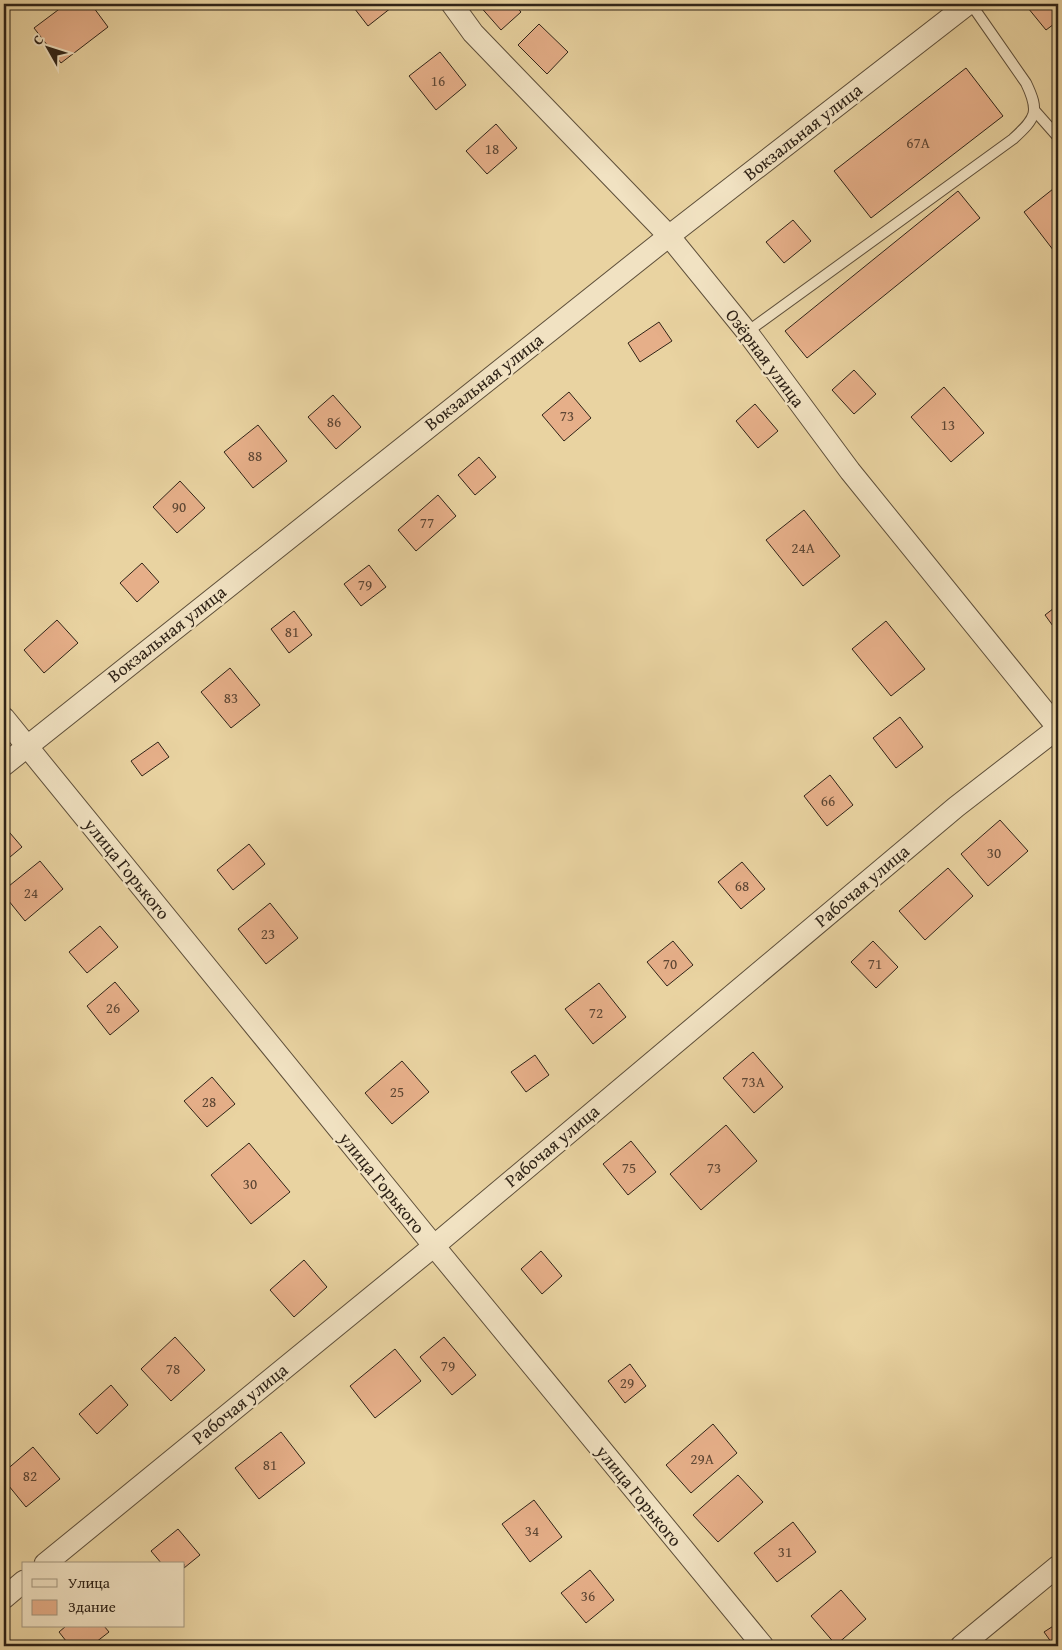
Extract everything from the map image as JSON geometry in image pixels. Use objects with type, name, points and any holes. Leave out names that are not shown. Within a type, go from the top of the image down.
[{"type":"street","name":"Озёрная улица","points":[[452,4],[474,33],[669,236],[746,332],[850,472],[1058,728]]},
{"type":"street","name":"Вокзальная улица","points":[[4,765],[669,236],[970,4]]},
{"type":"street","name":"улица Горького","points":[[4,718],[763,1646]]},
{"type":"street","name":"Рабочая улица","points":[[47,1562],[434,1246],[956,808],[1058,728]]},
{"type":"street","points":[[961,1646],[1058,1566]]},
{"type":"street","points":[[4,1598],[22,1584]]},
{"type":"lane","points":[[970,4],[1026,83],[1033,97],[1035,111],[1058,137]]},
{"type":"lane","points":[[746,332],[1013,139],[1027,126],[1035,111]]},
{"type":"building","points":[[66,4],[91,4],[108,27],[61,63],[34,28]]},
{"type":"building","points":[[351,4],[396,4],[368,26]]},
{"type":"building","points":[[478,4],[514,4],[521,12],[501,30]]},
{"type":"building","points":[[1034,4],[1058,4],[1058,21],[1046,30],[1028,8]]},
{"type":"building","points":[[539,24],[568,52],[547,74],[518,45]]},
{"type":"building","points":[[440,52],[466,85],[436,110],[409,76]]},
{"type":"building","points":[[966,68],[1003,116],[871,218],[834,171]]},
{"type":"building","points":[[496,124],[517,148],[487,174],[466,151]]},
{"type":"building","points":[[1053,189],[1058,195],[1057,255],[1024,212]]},
{"type":"building","points":[[958,191],[980,218],[807,358],[785,331]]},
{"type":"building","points":[[793,220],[811,241],[784,263],[766,242]]},
{"type":"building","points":[[659,322],[672,341],[640,362],[628,343]]},
{"type":"building","points":[[854,370],[876,394],[854,414],[832,390]]},
{"type":"building","points":[[944,387],[984,433],[951,462],[911,417]]},
{"type":"building","points":[[569,392],[591,418],[564,441],[542,415]]},
{"type":"building","points":[[333,395],[361,427],[336,449],[308,417]]},
{"type":"building","points":[[755,404],[778,431],[758,448],[736,421]]},
{"type":"building","points":[[258,425],[287,461],[253,488],[224,452]]},
{"type":"building","points":[[479,457],[496,477],[475,495],[458,475]]},
{"type":"building","points":[[180,481],[205,508],[177,533],[153,507]]},
{"type":"building","points":[[438,495],[456,516],[416,551],[398,530]]},
{"type":"building","points":[[804,510],[840,556],[803,586],[766,540]]},
{"type":"building","points":[[142,563],[159,582],[137,602],[120,583]]},
{"type":"building","points":[[369,565],[386,587],[361,606],[344,584]]},
{"type":"building","points":[[1058,605],[1058,633],[1045,615]]},
{"type":"building","points":[[294,611],[312,635],[289,653],[271,629]]},
{"type":"building","points":[[57,620],[78,643],[44,673],[24,650]]},
{"type":"building","points":[[886,621],[925,669],[891,696],[852,649]]},
{"type":"building","points":[[230,668],[260,705],[231,728],[201,692]]},
{"type":"building","points":[[900,717],[923,747],[896,768],[873,738]]},
{"type":"building","points":[[158,742],[169,757],[142,776],[131,761]]},
{"type":"building","points":[[830,775],[853,805],[827,826],[804,796]]},
{"type":"building","points":[[1000,820],[1028,851],[988,886],[961,854]]},
{"type":"building","points":[[4,826],[22,847],[4,862]]},
{"type":"building","points":[[249,844],[265,864],[233,890],[217,870]]},
{"type":"building","points":[[40,861],[63,889],[25,921],[4,895],[4,890]]},
{"type":"building","points":[[742,862],[765,889],[741,909],[718,882]]},
{"type":"building","points":[[948,868],[973,896],[925,940],[899,911]]},
{"type":"building","points":[[270,903],[298,938],[266,964],[238,929]]},
{"type":"building","points":[[100,926],[118,947],[87,973],[69,952]]},
{"type":"building","points":[[673,941],[693,965],[667,986],[647,962]]},
{"type":"building","points":[[873,941],[898,967],[876,988],[851,962]]},
{"type":"building","points":[[115,982],[139,1011],[110,1035],[87,1006]]},
{"type":"building","points":[[599,983],[626,1017],[593,1044],[565,1009]]},
{"type":"building","points":[[753,1052],[783,1087],[754,1113],[723,1078]]},
{"type":"building","points":[[535,1055],[549,1075],[526,1092],[511,1072]]},
{"type":"building","points":[[402,1061],[429,1092],[392,1124],[365,1093]]},
{"type":"building","points":[[212,1077],[235,1104],[207,1127],[184,1101]]},
{"type":"building","points":[[726,1125],[757,1161],[701,1210],[670,1174]]},
{"type":"building","points":[[631,1141],[656,1172],[628,1195],[603,1164]]},
{"type":"building","points":[[249,1143],[290,1192],[251,1224],[211,1175]]},
{"type":"building","points":[[541,1251],[562,1276],[542,1294],[521,1269]]},
{"type":"building","points":[[304,1260],[327,1287],[294,1317],[270,1290]]},
{"type":"building","points":[[175,1337],[205,1370],[171,1401],[141,1369]]},
{"type":"building","points":[[444,1337],[476,1375],[452,1395],[420,1357]]},
{"type":"building","points":[[395,1349],[421,1381],[375,1418],[350,1386]]},
{"type":"building","points":[[630,1364],[646,1386],[625,1403],[608,1381]]},
{"type":"building","points":[[111,1385],[128,1405],[97,1434],[79,1414]]},
{"type":"building","points":[[713,1424],[737,1453],[691,1493],[666,1465]]},
{"type":"building","points":[[281,1432],[305,1463],[259,1499],[235,1468]]},
{"type":"building","points":[[33,1447],[60,1479],[26,1507],[4,1480],[4,1472]]},
{"type":"building","points":[[738,1475],[763,1502],[718,1542],[693,1515]]},
{"type":"building","points":[[534,1500],[562,1537],[530,1562],[502,1524]]},
{"type":"building","points":[[793,1522],[816,1552],[777,1582],[754,1553]]},
{"type":"building","points":[[178,1529],[200,1555],[185,1567],[185,1562],[160,1562],[151,1551]]},
{"type":"building","points":[[590,1570],[614,1600],[586,1623],[561,1593]]},
{"type":"building","points":[[841,1590],[866,1619],[836,1645],[811,1616]]},
{"type":"building","points":[[1058,1623],[1058,1646],[1054,1646],[1044,1632]]},
{"type":"building","points":[[64,1628],[106,1628],[109,1632],[91,1646],[70,1646],[59,1632]]}]
